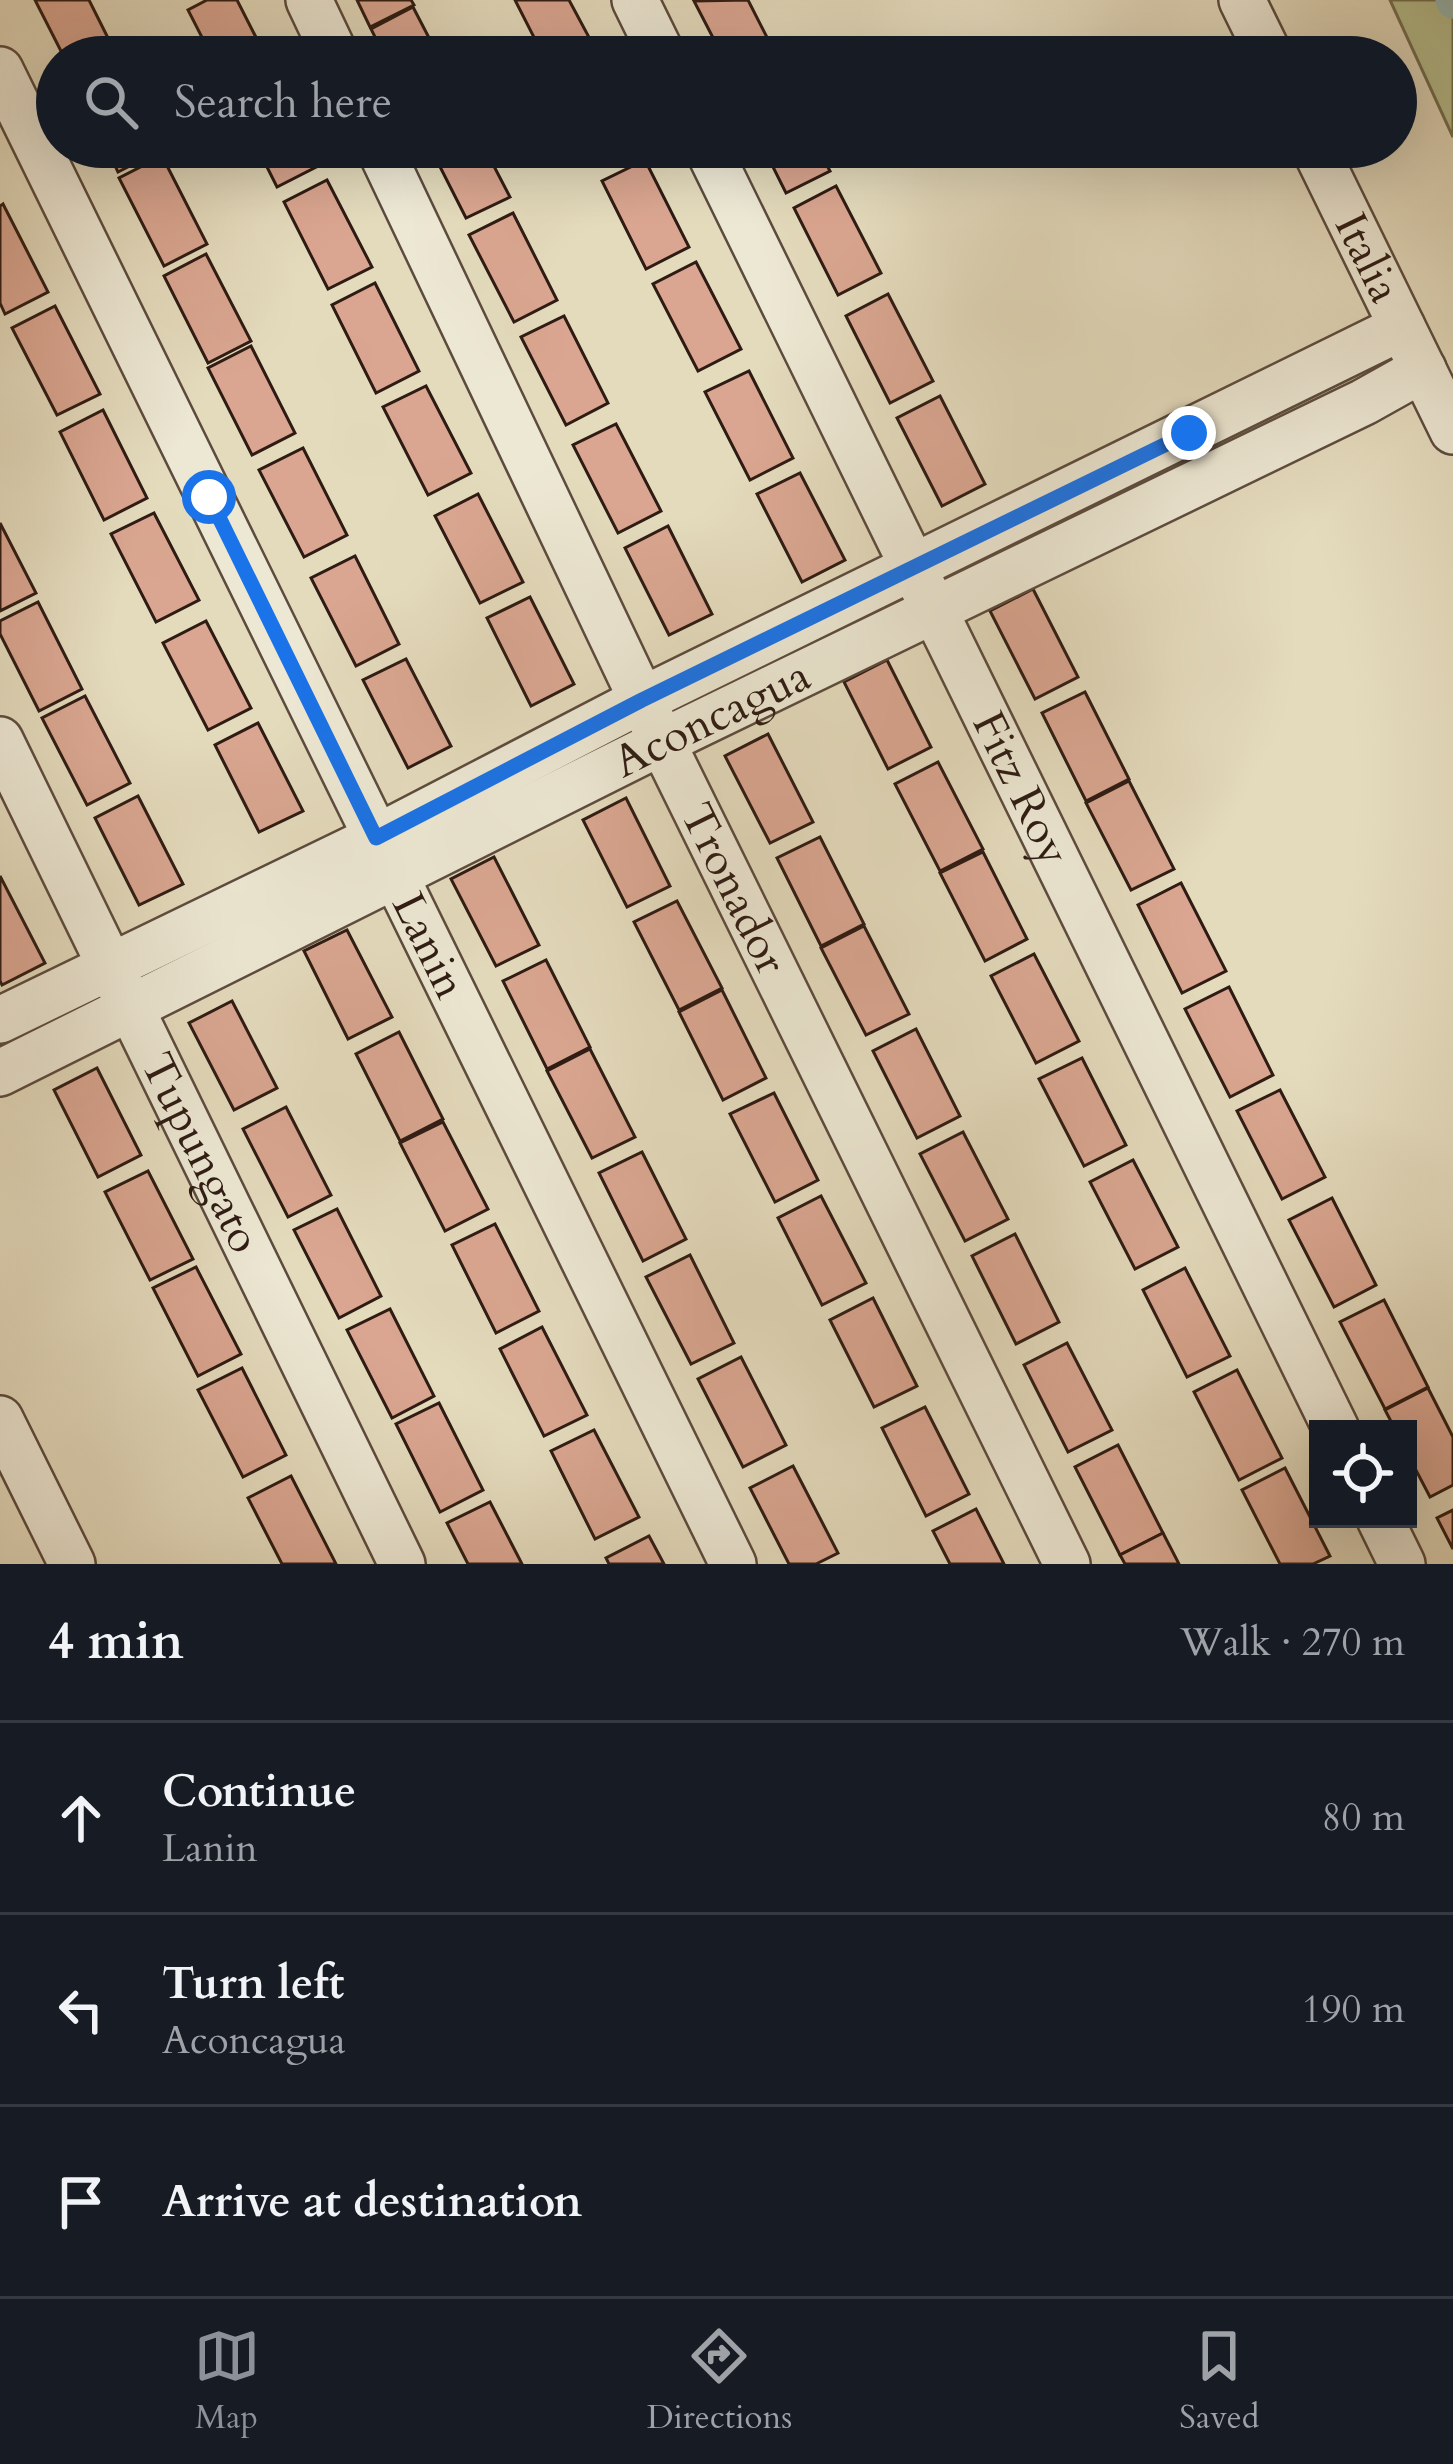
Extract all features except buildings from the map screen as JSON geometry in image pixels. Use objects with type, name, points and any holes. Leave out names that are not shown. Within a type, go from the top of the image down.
[{"type":"street","points":[[309,0],[326,36]]},
{"type":"street","points":[[635,0],[653,36]]},
{"type":"street","points":[[1242,0],[1260,36]]},
{"type":"street","name":"Lanin","points":[[0,70],[36,144]]},
{"type":"street","name":"Lanin","points":[[48,168],[734,1564]]},
{"type":"street","name":"Tronador","points":[[389,168],[662,742],[1067,1564]]},
{"type":"street","name":"Fitz Roy","points":[[717,168],[1332,1420]]},
{"type":"street","name":"Italia","points":[[1324,168],[1453,431]]},
{"type":"street","name":"Aconcagua","points":[[0,1020],[1402,328]]},
{"type":"street","name":"Aconcagua","points":[[0,1073],[1423,369]]},
{"type":"street","points":[[1074,489],[1097,530]]},
{"type":"street","name":"Tupungato","points":[[0,740],[402,1564]]},
{"type":"street","points":[[0,1419],[72,1564]]},
{"type":"street","points":[[1384,1528],[1402,1564]]},
{"type":"green space","points":[[1390,0],[1453,0],[1453,137],[1417,59],[1417,36],[1407,36]]},
{"type":"route","points":[[209,497],[376,838],[642,700],[1189,433]]}]
